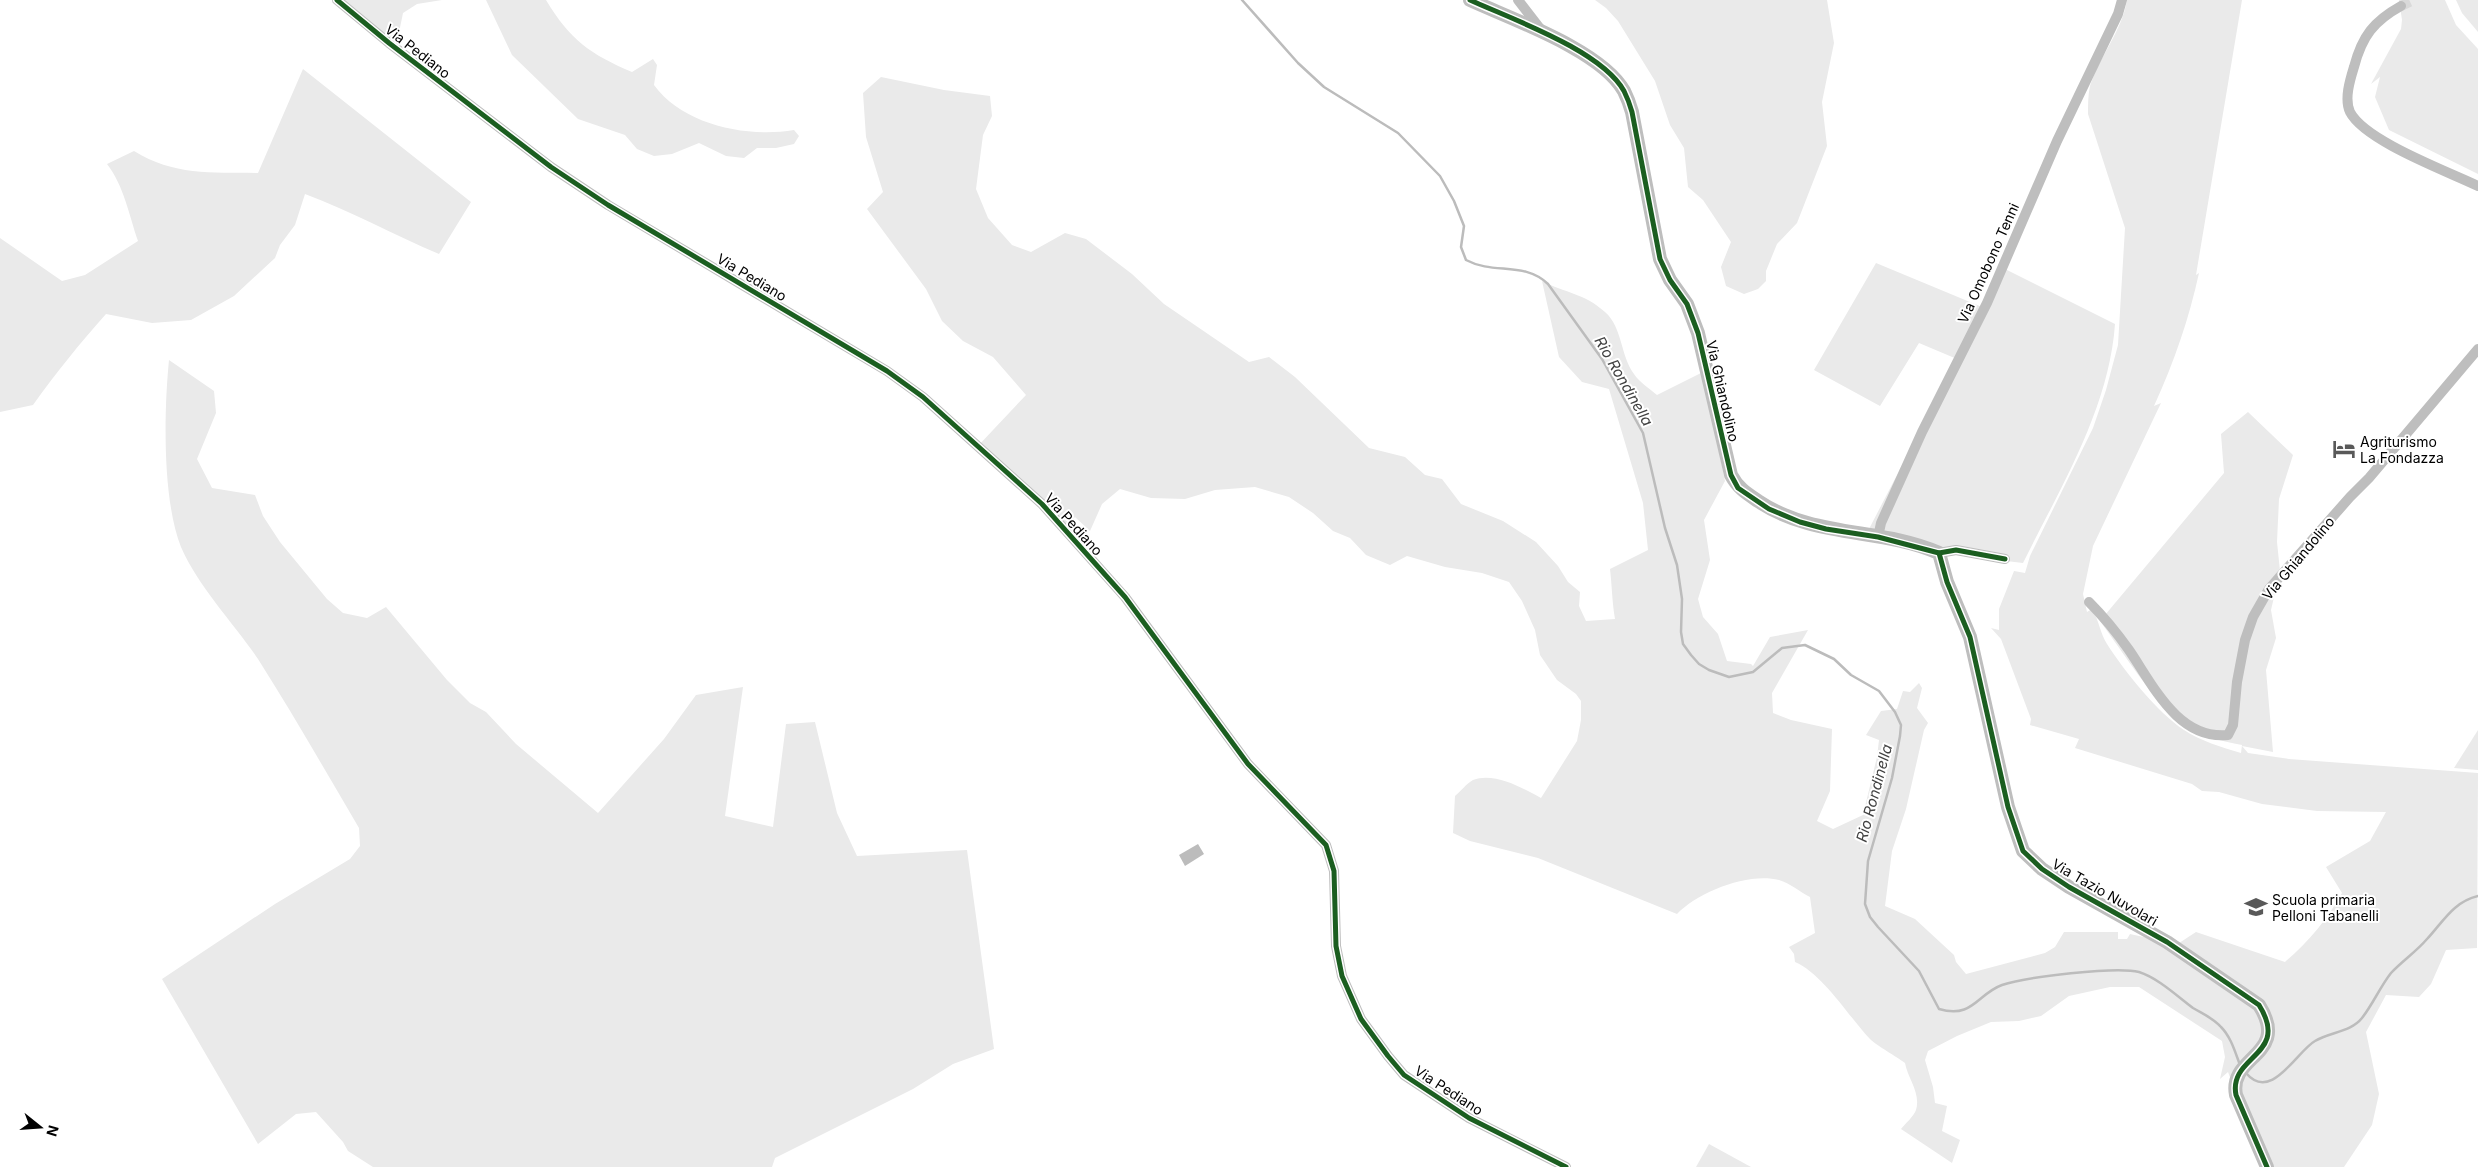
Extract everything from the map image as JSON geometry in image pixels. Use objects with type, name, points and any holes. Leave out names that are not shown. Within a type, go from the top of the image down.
[{"type":"street","name":"Via Pediano","points":[[337,0],[389,43],[551,167],[617,210],[888,371],[923,397],[1042,504],[1125,597],[1248,764],[1326,844],[1334,871],[1336,946],[1342,976],[1361,1018],[1388,1056],[1404,1074],[1469,1118],[1566,1167]]},
{"type":"street","name":"Via Ghiandolino","points":[[1470,0],[1544,33],[1585,54],[1623,89],[1632,112],[1660,259],[1670,280],[1687,304],[1698,333],[1731,475],[1738,488],[1769,508],[1800,522],[1826,530],[1878,537],[1939,553],[1956,550],[2005,559]]},
{"type":"street","points":[[1518,0],[1544,33]]},
{"type":"street","name":"Via Omobono Tenni","points":[[1878,537],[1880,523],[1899,481],[1987,303],[2057,141],[2118,14],[2122,0]]},
{"type":"street","points":[[2402,6],[2385,15],[2364,37],[2348,88],[2350,111],[2360,124],[2375,137],[2478,186]]},
{"type":"street","name":"Via Ghiandolino","points":[[2089,602],[2108,622],[2153,688],[2180,719],[2205,733],[2228,735],[2233,725],[2237,682],[2245,640],[2253,616],[2269,589],[2350,497],[2370,478],[2478,349]]},
{"type":"street","name":"Via Tazio Nuvolari","points":[[1939,553],[1947,582],[1970,637],[2008,807],[2023,850],[2042,869],[2063,883],[2167,942],[2259,1005],[2268,1020],[2269,1035],[2258,1054],[2243,1069],[2234,1084],[2236,1094],[2267,1167]]},
{"type":"shaded area","points":[[336,0],[442,0],[417,4],[403,13],[396,47]]},
{"type":"shaded area","points":[[486,0],[546,0],[573,36],[604,59],[632,72],[653,59],[657,65],[654,85],[666,99],[681,110],[699,119],[717,126],[737,130],[776,132],[794,130],[799,136],[794,144],[776,148],[757,148],[744,158],[726,156],[699,143],[672,154],[654,156],[637,149],[625,135],[578,119],[512,55]]},
{"type":"shaded area","points":[[1595,0],[1827,0],[1834,43],[1822,102],[1827,146],[1797,223],[1777,244],[1766,271],[1766,281],[1758,289],[1744,294],[1726,286],[1721,267],[1731,242],[1703,200],[1688,187],[1684,148],[1670,125],[1655,81],[1618,21],[1606,8]]},
{"type":"shaded area","points":[[2127,0],[2242,0],[2196,275],[2199,273],[2191,307],[2168,373],[2154,406],[2161,403],[2093,546],[2083,594],[2087,612],[2092,609],[2105,640],[2114,655],[2142,691],[2163,713],[2184,730],[2197,737],[2241,753],[2242,745],[2202,735],[2187,728],[2169,712],[2128,661],[2100,621],[2224,473],[2221,434],[2248,412],[2293,455],[2279,499],[2277,542],[2280,571],[2271,610],[2276,638],[2266,670],[2273,752],[2242,746],[2248,753],[2289,759],[2478,773],[2477,948],[2446,950],[2431,984],[2419,997],[2386,995],[2366,1032],[2379,1094],[2372,1125],[2344,1167],[2265,1167],[2228,1072],[2220,1079],[2225,1057],[2222,1041],[2139,987],[2110,987],[2069,996],[2041,1016],[2019,1021],[1991,1022],[1928,1051],[1925,1060],[1933,1087],[1935,1103],[1947,1106],[1942,1131],[1960,1140],[1952,1163],[1901,1129],[1915,1112],[1917,1104],[1916,1092],[1905,1063],[1870,1039],[1816,976],[1795,962],[1794,954],[1789,947],[1815,933],[1810,897],[1779,880],[1767,878],[1753,879],[1739,881],[1710,891],[1697,898],[1677,914],[1538,858],[1470,841],[1453,833],[1455,796],[1471,781],[1490,778],[1508,782],[1541,798],[1577,741],[1581,720],[1581,701],[1576,694],[1557,680],[1540,655],[1535,630],[1522,601],[1509,582],[1482,573],[1445,567],[1407,556],[1390,565],[1366,555],[1350,538],[1333,531],[1313,513],[1289,497],[1255,487],[1215,490],[1185,499],[1151,498],[1120,489],[1102,504],[1090,531],[1075,517],[1064,529],[977,447],[1026,395],[993,357],[963,341],[942,321],[926,289],[867,209],[883,192],[866,137],[863,93],[881,77],[944,90],[990,96],[992,116],[983,135],[976,189],[988,218],[1012,245],[1031,252],[1065,233],[1086,239],[1132,274],[1164,304],[1249,362],[1269,357],[1295,377],[1369,448],[1405,457],[1425,475],[1442,479],[1461,504],[1503,521],[1536,542],[1558,566],[1568,582],[1580,592],[1579,606],[1586,621],[1615,619],[1610,569],[1648,550],[1643,503],[1609,389],[1582,382],[1559,357],[1542,281],[1590,301],[1611,318],[1629,367],[1639,380],[1657,395],[1703,372],[1725,481],[1704,520],[1710,560],[1698,599],[1703,617],[1718,634],[1727,661],[1751,664],[1753,666],[1770,637],[1808,630],[1772,693],[1773,713],[1791,720],[1832,729],[1830,791],[1817,821],[1833,829],[1863,815],[1877,757],[1879,740],[1866,735],[1881,711],[1897,709],[1903,691],[1910,692],[1919,683],[1922,688],[1917,708],[1928,723],[1924,730],[1906,809],[1892,851],[1885,906],[1915,919],[1954,955],[1956,962],[1966,974],[2045,953],[2055,947],[2064,932],[2118,932],[2118,939],[2127,939],[2130,934],[2157,940],[2173,947],[2196,932],[2285,962],[2316,930],[2330,913],[2342,893],[2326,867],[2370,841],[2386,812],[2317,811],[2262,804],[2219,792],[2202,791],[2192,784],[2075,748],[2079,739],[2030,725],[2031,719],[2001,639],[1991,628],[1999,630],[1999,609],[2014,571],[2025,573],[2030,556],[2093,428],[2118,345],[2125,228],[2088,114],[2088,104],[2090,86],[2094,75],[2120,22]]},
{"type":"shaded area","points":[[2399,0],[2445,0],[2456,25],[2478,49],[2478,174],[2389,130],[2375,97],[2380,77],[2371,84],[2401,29],[2402,20]]},
{"type":"shaded area","points":[[2456,0],[2478,0],[2478,32],[2462,13]]},
{"type":"shaded area","points":[[303,69],[471,202],[439,254],[305,194],[295,225],[280,245],[275,258],[234,296],[191,320],[152,323],[106,314],[68,358],[33,405],[0,412],[0,238],[62,281],[85,275],[138,241],[122,191],[107,164],[134,151],[164,165],[179,169],[258,173]]},
{"type":"shaded area","points":[[1876,263],[1982,307],[2001,267],[2115,324],[2111,356],[2093,417],[2067,477],[2023,563],[1939,553],[1869,529],[1957,359],[1919,343],[1880,406],[1814,370]]},
{"type":"shaded area","points":[[169,360],[214,391],[216,413],[197,459],[212,488],[255,495],[263,516],[280,542],[327,599],[343,613],[367,618],[386,607],[447,680],[470,703],[486,712],[516,744],[598,813],[664,739],[696,695],[743,687],[725,816],[773,827],[786,724],[815,722],[837,813],[857,856],[967,850],[994,1049],[953,1064],[913,1089],[775,1158],[772,1167],[373,1167],[348,1151],[343,1142],[316,1112],[296,1114],[258,1144],[162,979],[275,904],[350,859],[360,846],[359,828],[258,659],[197,577],[181,547],[170,505],[166,454],[166,404]]},
{"type":"shaded area","points":[[2478,730],[2478,770],[2454,768]]},
{"type":"shaded area","points":[[1198,844],[1204,854],[1185,866],[1179,855]]},
{"type":"shaded area","points":[[1709,1144],[1751,1167],[1696,1167]]},
{"type":"waterway","name":"Rio Rondinella","points":[[1242,0],[1298,63],[1324,87],[1398,133],[1440,176],[1454,201],[1464,226],[1461,247],[1466,260],[1487,267],[1519,270],[1539,277],[1548,284],[1602,359],[1643,433],[1665,528],[1677,565],[1682,599],[1681,632],[1683,644],[1699,664],[1709,670],[1729,677],[1753,672],[1782,648],[1805,645],[1834,659],[1851,675],[1879,691],[1895,712],[1901,725],[1900,736],[1892,778],[1868,861],[1865,904],[1870,917],[1878,927],[1919,971],[1939,1009],[1960,1011],[2002,985],[2030,979],[2092,971],[2139,972],[2160,983],[2218,1024],[2230,1040],[2240,1065]]},
{"type":"waterway","name":"Rio Rondinella","points":[[2246,1073],[2255,1081],[2265,1082],[2274,1079],[2315,1041],[2357,1023],[2366,1013],[2391,973],[2423,944],[2455,908],[2469,899],[2478,896]]},
{"type":"tunnel","points":[[2401,6],[2414,0]]},
{"type":"cycle path","points":[[337,0],[389,43],[551,167],[608,205],[887,371],[923,397],[1042,504],[1125,597],[1248,764],[1326,845],[1334,871],[1336,946],[1342,976],[1361,1019],[1388,1056],[1404,1075],[1469,1118],[1566,1167]]},
{"type":"cycle path","points":[[1470,0],[1531,26],[1576,49],[1596,62],[1612,76],[1624,91],[1632,112],[1660,259],[1670,280],[1687,304],[1698,333],[1731,475],[1738,488],[1769,509],[1800,522],[1826,529],[1878,537],[1939,553],[1956,550],[2005,559]]},
{"type":"cycle path","points":[[1939,553],[1947,582],[1970,637],[2008,807],[2023,851],[2042,869],[2069,887],[2167,942],[2259,1005],[2267,1022],[2268,1035],[2264,1045],[2241,1071],[2236,1082],[2236,1095],[2267,1167]]},
{"type":"place","name":"Agriturismo La Fondazza","points":[[2344,449]]},
{"type":"place","name":"Scuola primaria Pelloni Tabanelli","points":[[2256,907]]}]
